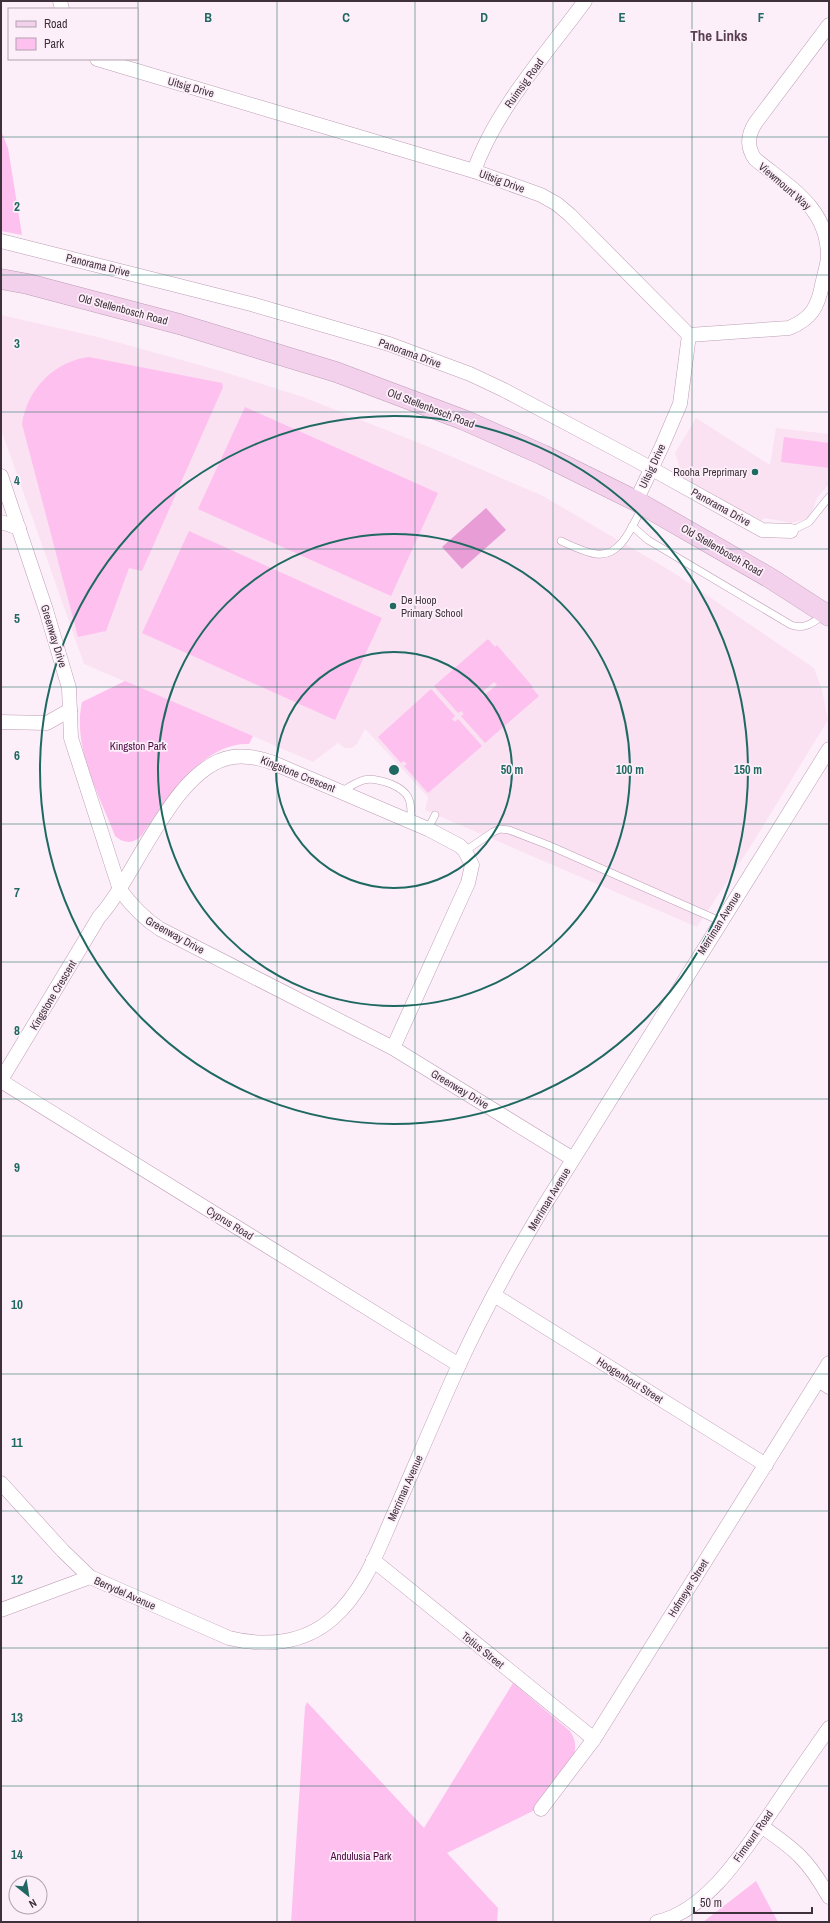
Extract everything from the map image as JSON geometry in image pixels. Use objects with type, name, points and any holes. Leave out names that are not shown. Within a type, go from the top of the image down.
[{"type":"street","name":"Ruimsig Road","points":[[474,171],[495,124],[584,1]]},
{"type":"street","name":"Viewmount Way","points":[[689,335],[789,328],[801,323],[815,308],[820,296],[828,259],[827,246],[821,221],[808,204],[755,159],[750,152],[749,137],[754,126],[829,25]]},
{"type":"street","name":"Uitsig Drive","points":[[100,60],[474,171],[541,195],[557,204],[689,335],[680,404],[651,468],[639,504]]},
{"type":"street","name":"Panorama Drive","points":[[1,241],[251,304],[389,344],[470,374],[504,390],[651,468],[762,530],[791,531]]},
{"type":"street","name":"Old Stellenbosch Road","points":[[1,279],[28,284],[179,324],[336,372],[464,420],[544,455],[639,504],[770,578],[828,615]]},
{"type":"street","name":"Greenway Drive","points":[[1,476],[64,671],[68,688],[71,738],[120,890],[139,913],[160,928],[393,1048],[573,1158]]},
{"type":"street","points":[[1,522],[19,528]]},
{"type":"street","points":[[1,722],[46,723],[70,710]]},
{"type":"street","name":"Merriman Avenue","points":[[283,1642],[319,1629],[344,1608],[356,1592],[373,1560],[459,1365],[494,1294],[573,1158],[829,749]]},
{"type":"street","name":"Kingstone Crescent","points":[[1,1081],[99,917],[113,903],[172,804],[203,772],[216,764],[231,757],[257,758],[428,829],[460,846],[465,851]]},
{"type":"street","points":[[393,1048],[468,883],[472,866],[465,851]]},
{"type":"street","name":"Cyprus Road","points":[[1,1081],[459,1365]]},
{"type":"street","name":"Hoogenhout Street","points":[[494,1294],[766,1465]]},
{"type":"street","name":"Hofmeyer Street","points":[[542,1809],[594,1739],[766,1465],[824,1383],[829,1363]]},
{"type":"street","name":"Berrydel Avenue","points":[[1,1484],[63,1551],[90,1577],[228,1638],[247,1643],[283,1642]]},
{"type":"street","name":"Totius Street","points":[[373,1560],[594,1739]]},
{"type":"street","points":[[1,1610],[90,1577]]},
{"type":"street","name":"Firmount Road","points":[[657,1922],[675,1916],[705,1894],[739,1858],[829,1728]]},
{"type":"street","points":[[761,1826],[793,1848],[803,1857],[829,1897]]},
{"type":"lane","points":[[791,531],[809,522],[829,497]]},
{"type":"lane","points":[[561,541],[597,554],[607,553],[622,543],[632,526],[639,504]]},
{"type":"lane","points":[[632,526],[648,540],[791,625],[802,627],[828,615]]},
{"type":"lane","points":[[341,792],[355,783],[371,778],[377,778],[397,786],[402,789],[408,798],[411,822]]},
{"type":"lane","points":[[428,829],[435,815]]},
{"type":"lane","points":[[465,851],[493,832],[500,829],[509,830],[548,845],[720,921]]},
{"type":"shaded area","name":"De Hoop Primary School","points":[[1,315],[102,338],[221,371],[303,397],[434,449],[543,496],[671,571],[814,668],[822,690],[828,720],[752,844],[697,927],[425,810],[428,797],[365,729],[357,744],[352,748],[345,748],[338,743],[313,762],[84,664],[1,429]]},
{"type":"shaded area","name":"Rooha Preprimary","points":[[696,418],[770,465],[776,428],[829,434],[829,484],[817,498],[810,518],[791,523],[765,518],[759,522],[683,479],[675,453]]},
{"type":"shaded area","points":[[486,508],[506,530],[462,569],[442,547]]},
{"type":"green space","points":[[1,131],[8,148],[22,235],[1,231]]},
{"type":"green space","points":[[89,357],[222,383],[223,387],[142,571],[129,568],[106,631],[78,637],[22,424],[30,399],[36,388],[45,379],[65,364]]},
{"type":"green space","points":[[245,407],[438,493],[391,596],[198,509]]},
{"type":"green space","points":[[784,437],[829,443],[829,468],[781,462]]},
{"type":"green space","points":[[189,531],[382,618],[335,720],[142,633]]},
{"type":"green space","points":[[488,639],[495,647],[497,645],[539,696],[485,743],[461,716],[464,714],[461,711],[458,713],[434,686]],"holes":[[[494,682],[497,685],[483,696],[481,693]]]},
{"type":"green space","name":"Kingston Park","points":[[125,681],[253,736],[249,744],[232,746],[216,752],[201,763],[174,790],[142,835],[136,840],[129,842],[118,839],[115,836],[95,787],[84,754],[80,719],[82,702]]},
{"type":"green space","points":[[431,689],[455,716],[452,719],[455,722],[458,719],[482,746],[428,793],[404,766],[407,764],[404,761],[401,763],[378,737]]},
{"type":"green space","name":"Andulusia Park","points":[[513,1683],[570,1731],[575,1741],[575,1748],[572,1759],[535,1810],[447,1853],[498,1908],[497,1922],[291,1922],[305,1707],[307,1702],[424,1828]]},
{"type":"green space","points":[[756,1881],[778,1922],[703,1922]]},
{"type":"place","name":"Rooha Preprimary","points":[[755,472]]},
{"type":"place","name":"De Hoop Primary School","points":[[393,606]]},
{"type":"district","name":"The Links","points":[[719,36]]}]
